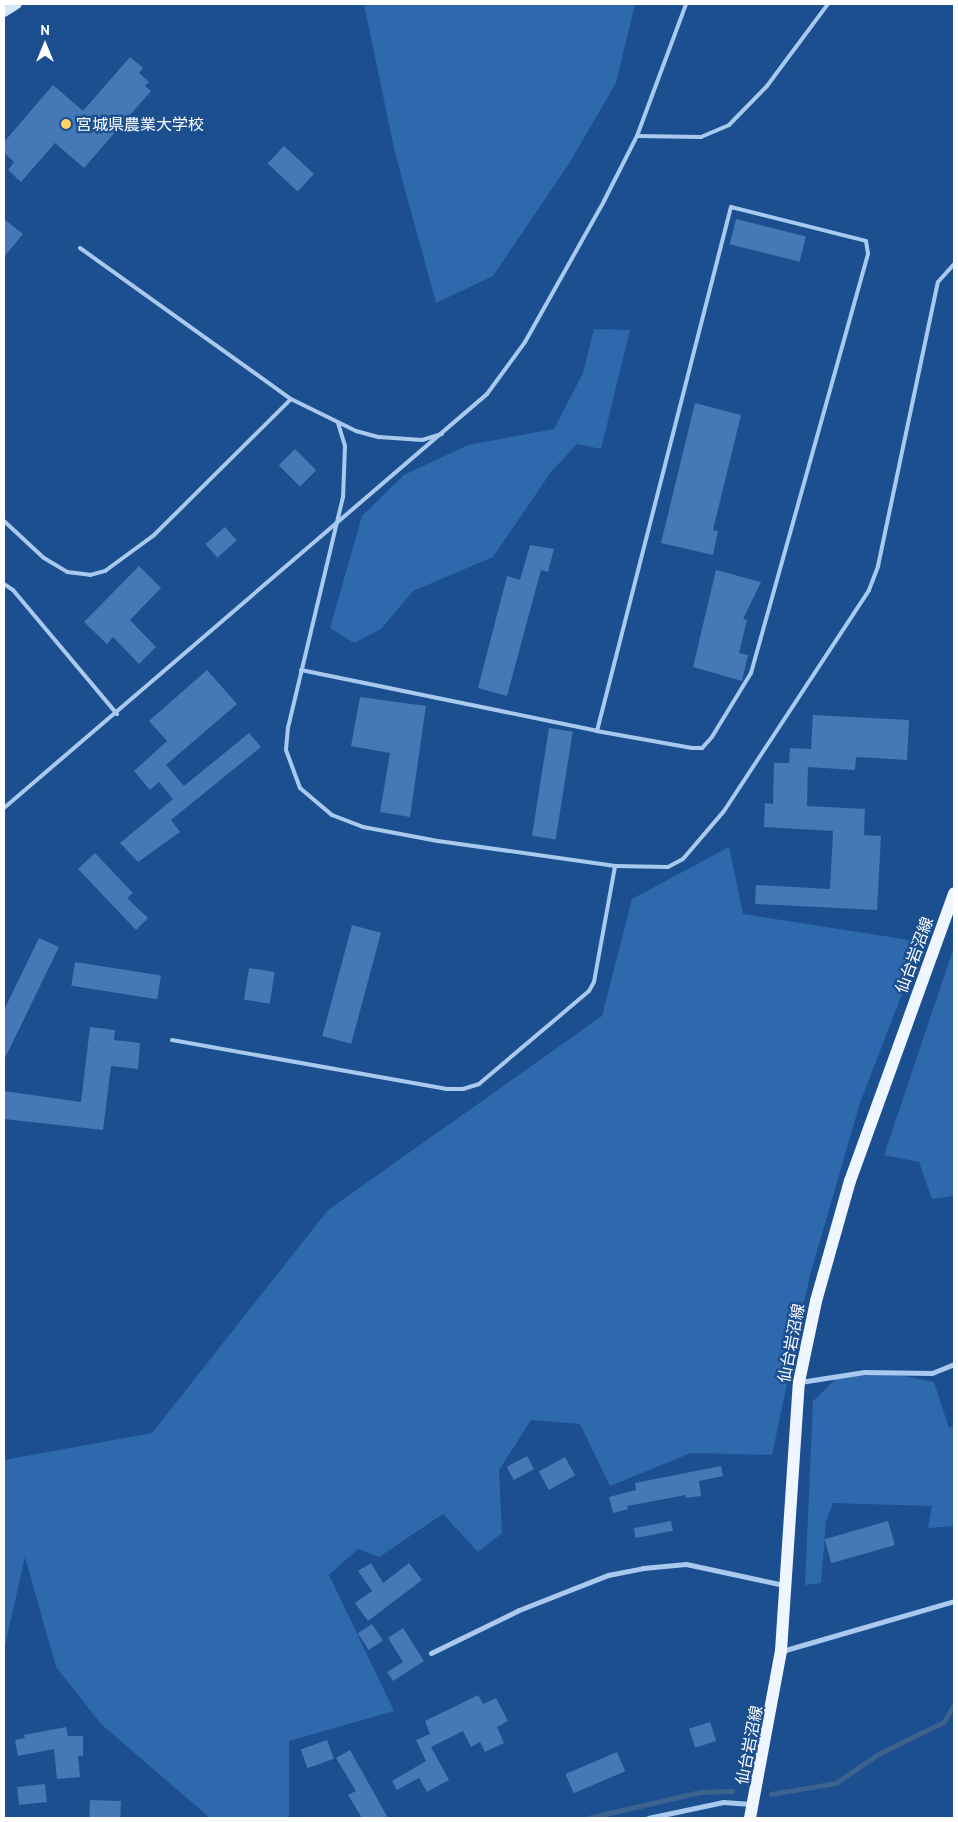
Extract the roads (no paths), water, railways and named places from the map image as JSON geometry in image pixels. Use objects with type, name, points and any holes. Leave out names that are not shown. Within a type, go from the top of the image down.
[{"type":"main road","name":"仙台岩沼線","points":[[750,1818],[781,1651],[799,1382],[816,1301],[850,1181],[954,893]]},
{"type":"street","points":[[4,12],[17,4]]},
{"type":"street","points":[[799,1382],[864,1372],[932,1373],[954,1364]]},
{"type":"street","points":[[432,1653],[519,1610],[608,1575],[643,1568],[686,1564],[786,1585]]},
{"type":"street","points":[[781,1651],[954,1601]]},
{"type":"street","points":[[648,1818],[723,1802],[754,1804]]},
{"type":"lane","points":[[4,808],[116,714],[336,522],[444,434],[488,394],[525,342],[637,136],[686,4]]},
{"type":"lane","points":[[637,136],[701,137],[729,125],[767,86],[828,4]]},
{"type":"lane","points":[[301,670],[597,731],[702,748],[751,673],[868,254],[866,242],[731,207],[597,731]]},
{"type":"lane","points":[[80,248],[291,399],[356,431],[404,440],[444,434]]},
{"type":"lane","points":[[338,423],[345,446],[346,468],[336,522],[301,670],[292,700],[286,750],[300,788],[332,815],[363,827],[438,841],[615,866],[668,867],[683,859],[698,844],[764,751],[861,606],[878,566],[938,282],[954,264]]},
{"type":"lane","points":[[4,521],[44,558],[67,572],[90,575],[105,571],[153,536],[291,399]]},
{"type":"lane","points":[[4,584],[13,590],[116,714]]},
{"type":"lane","points":[[172,1040],[446,1089],[463,1089],[479,1084],[589,991],[594,982],[615,866]]},
{"type":"waterway","points":[[771,1794],[836,1783],[880,1753],[944,1722],[954,1705]]},
{"type":"waterway","points":[[588,1818],[701,1792],[732,1791]]},
{"type":"place","name":"宮城県農業大学校","points":[[66,124]]}]
